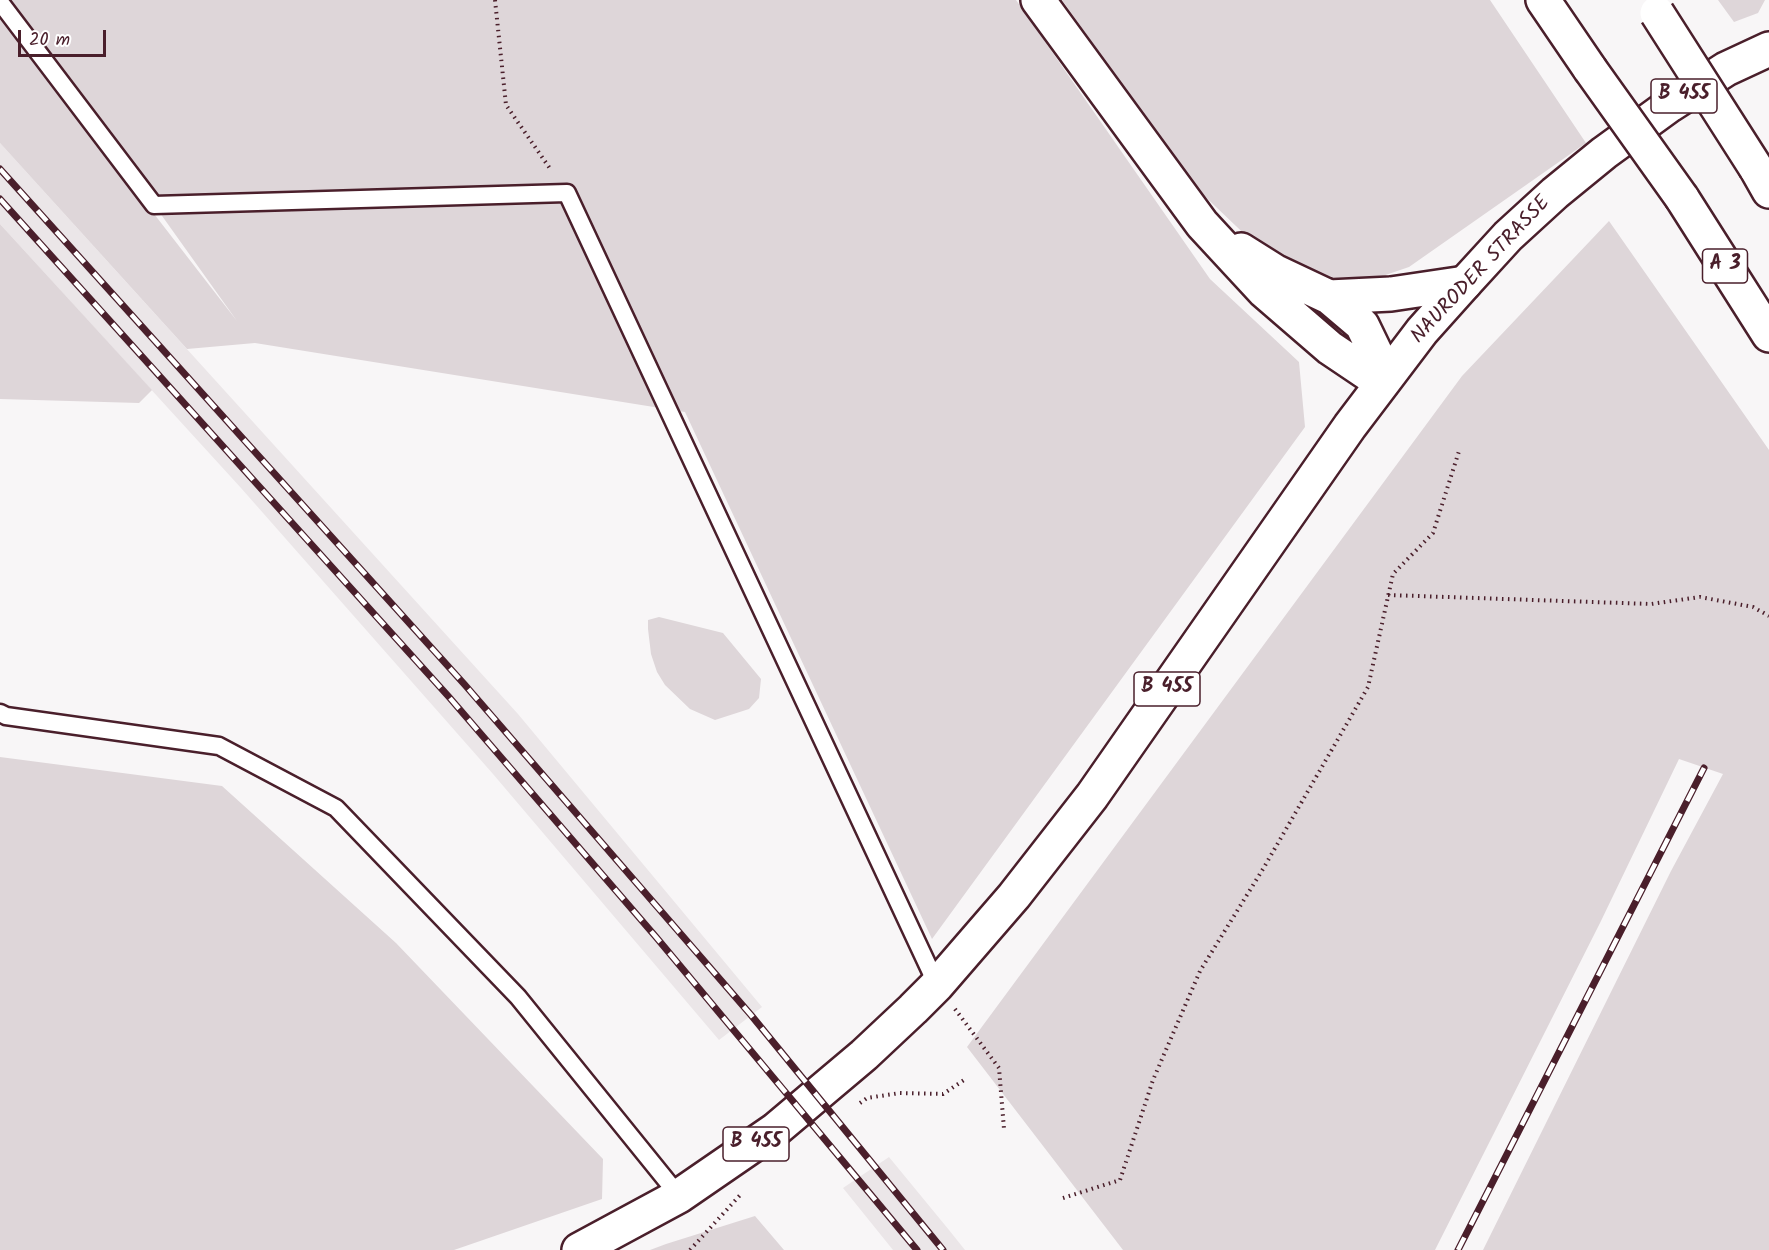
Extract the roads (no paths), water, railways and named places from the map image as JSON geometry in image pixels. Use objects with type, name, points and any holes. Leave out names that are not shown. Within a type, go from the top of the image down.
[{"type":"main road","points":[[1038,0],[1202,224],[1264,291],[1330,348],[1382,383]]},
{"type":"main road","name":"A 3","points":[[1543,0],[1682,198],[1769,334]]},
{"type":"main road","points":[[1652,7],[1762,179]]},
{"type":"main road","name":"NAURODER STRASSE","points":[[1382,383],[1465,283],[1509,236],[1555,193],[1604,153],[1670,105],[1717,75],[1769,49]]},
{"type":"main road","points":[[1202,224],[1276,272],[1329,297],[1362,325],[1377,356],[1382,383]]},
{"type":"main road","points":[[1329,297],[1391,294],[1465,283]]},
{"type":"main road","name":"B 455","points":[[579,1250],[679,1196],[775,1131],[864,1055],[937,985],[1014,896],[1092,796],[1382,383]]},
{"type":"lane","points":[[0,2],[154,205],[567,193],[937,985]]},
{"type":"lane","points":[[0,713],[6,716],[219,746],[336,808],[518,997],[679,1196]]},
{"type":"railway","points":[[0,169],[465,685],[751,1015],[943,1250]]},
{"type":"railway","points":[[0,199],[449,697],[656,937],[917,1250]]},
{"type":"railway","points":[[1458,1250],[1704,768]]}]
